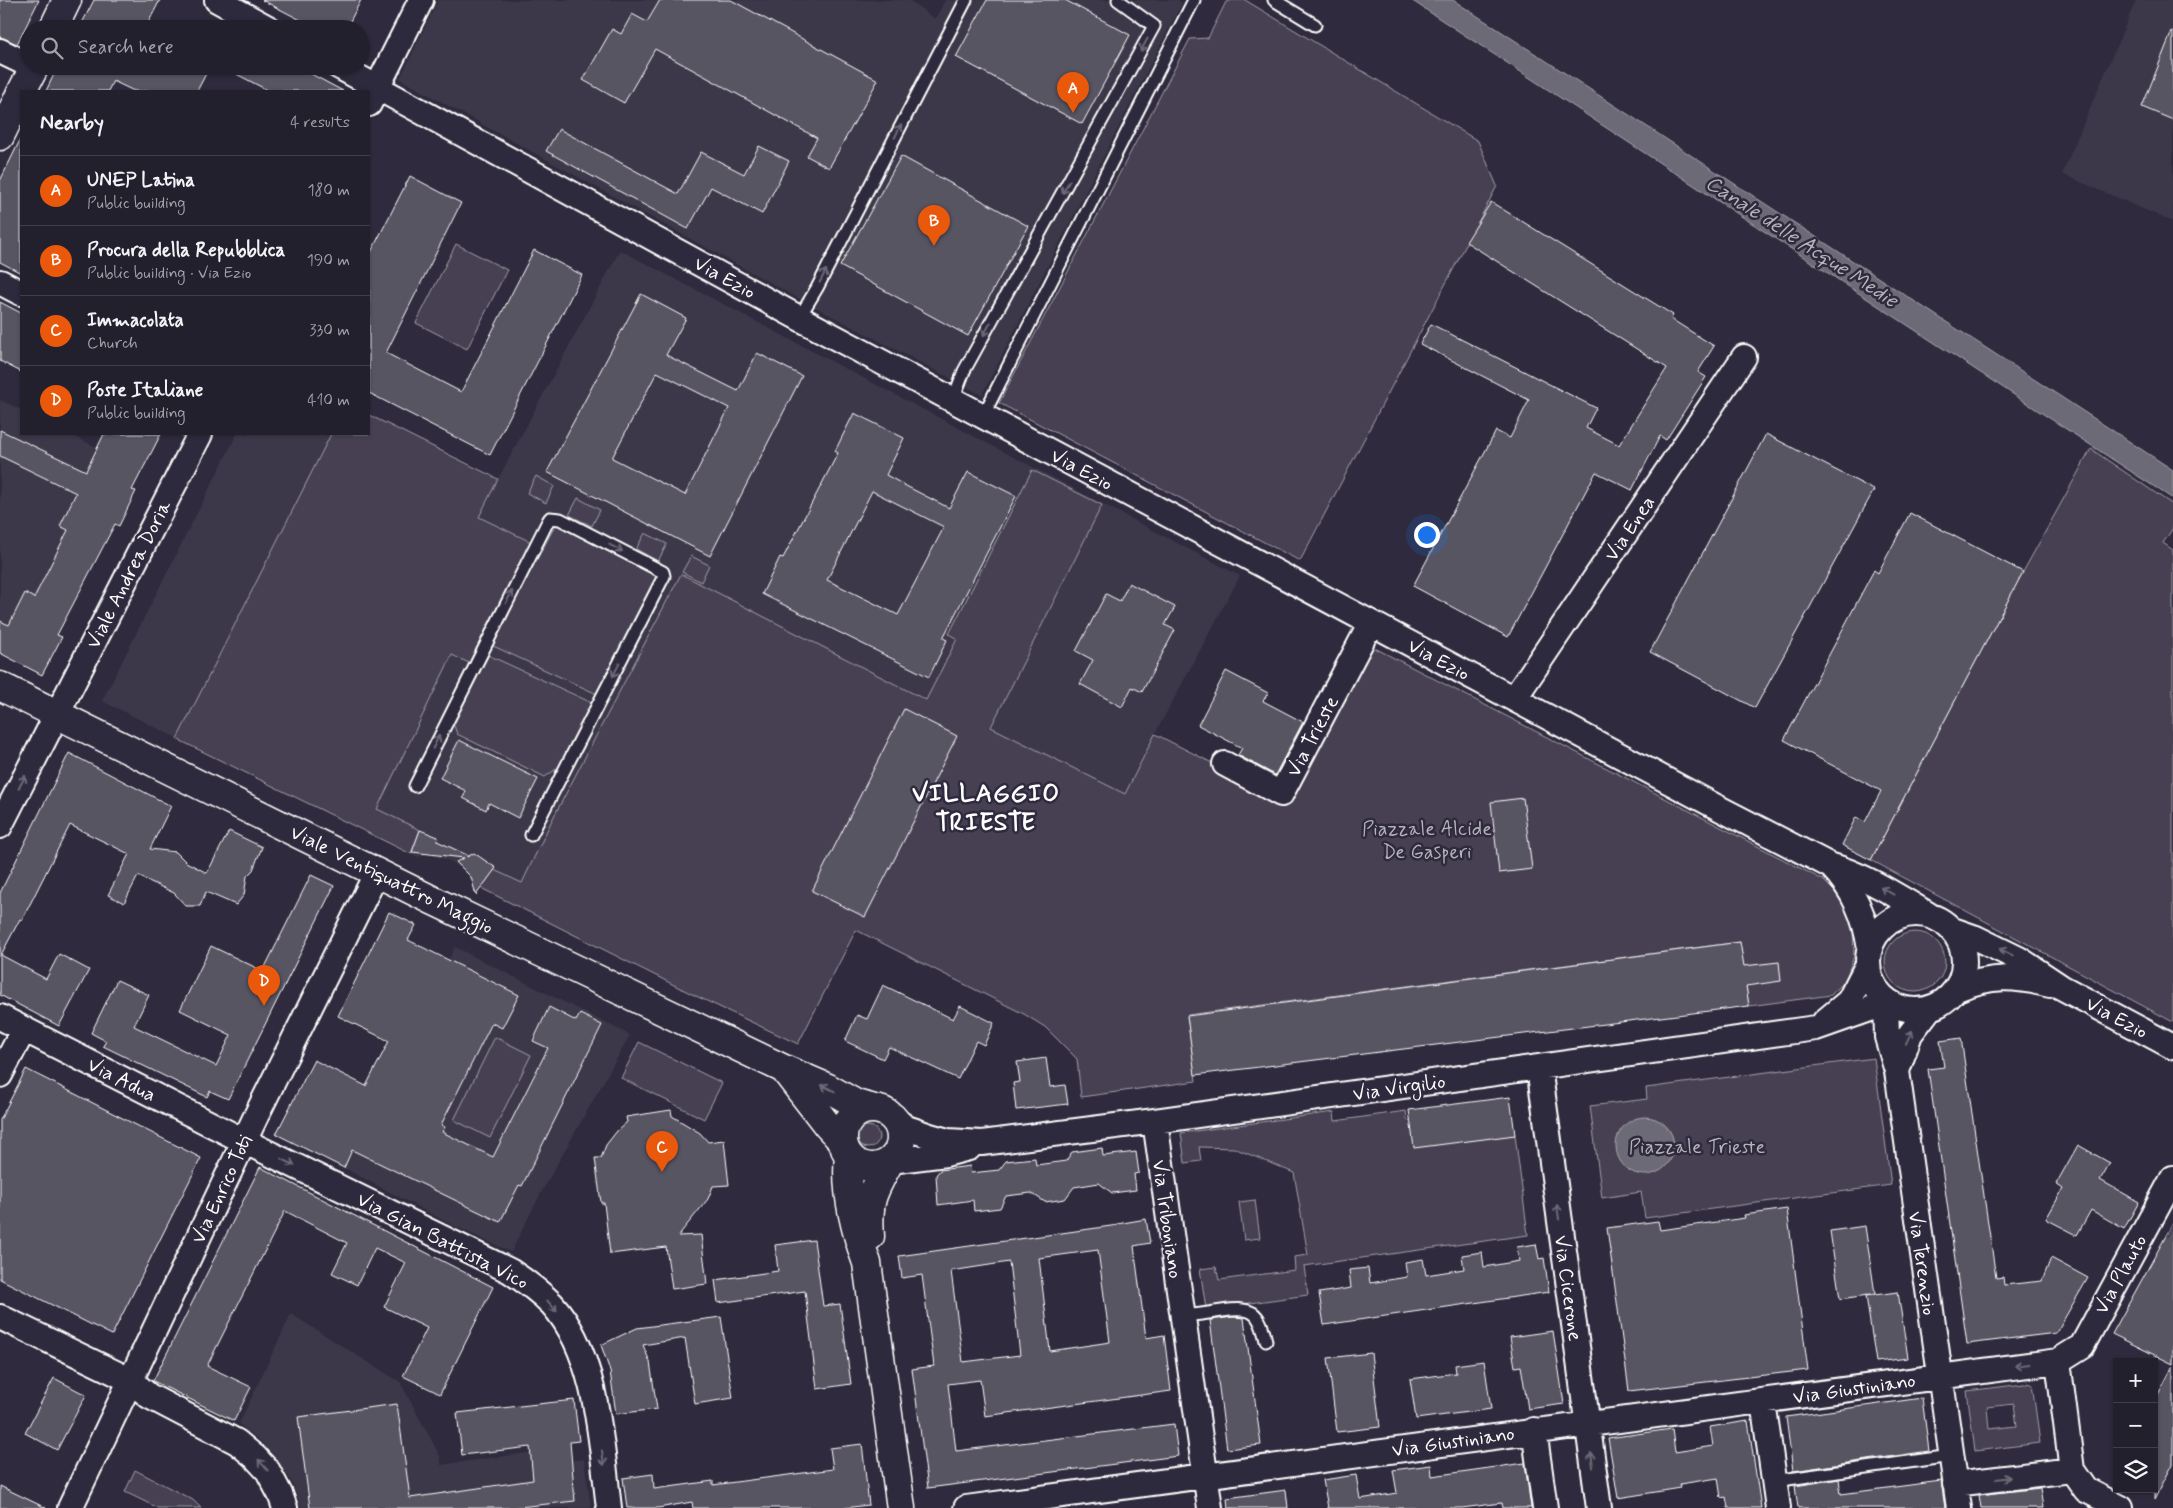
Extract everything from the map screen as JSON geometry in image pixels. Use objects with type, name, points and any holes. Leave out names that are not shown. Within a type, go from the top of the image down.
[{"type":"main road","points":[[57,20],[67,0]]},
{"type":"main road","points":[[22,90],[29,75]]},
{"type":"main road","points":[[0,136],[20,94]]},
{"type":"main road","name":"Viale Ventiquattro Maggio","points":[[0,686],[784,1070],[826,1087],[856,1104],[871,1108]]},
{"type":"main road","points":[[784,1070],[856,1162],[873,1167],[890,1161]]},
{"type":"main road","points":[[867,1263],[870,1239],[869,1205],[873,1191],[900,1146],[900,1128],[896,1120],[889,1113],[871,1108],[861,1110],[846,1123],[843,1132],[847,1174],[858,1239],[867,1263],[901,1508]]},
{"type":"street","points":[[217,0],[254,20]]},
{"type":"street","points":[[373,96],[421,0]]},
{"type":"street","points":[[0,51],[20,68]]},
{"type":"street","name":"Via Ezio","points":[[348,75],[366,90]]},
{"type":"street","name":"Via Ezio","points":[[373,96],[799,318],[1713,805],[1877,886],[1929,915]]},
{"type":"street","points":[[0,282],[20,292]]},
{"type":"street","name":"Via Enea","points":[[1514,699],[1744,357]]},
{"type":"street","name":"Viale Andrea Doria","points":[[0,826],[199,435]]},
{"type":"street","name":"Via Trieste","points":[[1225,764],[1281,794],[1371,623]]},
{"type":"street","name":"Via Ezio","points":[[1830,864],[1842,878],[1859,906],[1868,930],[1869,956]]},
{"type":"street","name":"Via Enrico Toti","points":[[70,1508],[244,1141],[377,872]]},
{"type":"street","points":[[1816,1028],[1849,1001],[1876,935],[1886,924],[1899,917],[1914,913],[1929,915],[1942,921],[1953,930],[1960,941],[1964,953],[1965,966],[1962,978],[1956,989],[1945,1001],[1930,1008],[1907,1009],[1886,1000],[1877,990],[1870,978],[1869,956]]},
{"type":"street","name":"Via Ezio","points":[[1953,930],[1976,938],[2019,958],[2061,987],[2173,1047]]},
{"type":"street","name":"Via Ezio","points":[[1956,989],[1977,981],[2006,978],[2032,980],[2061,987]]},
{"type":"street","name":"Via Virgilio","points":[[1816,1028],[1873,1008],[1886,1000]]},
{"type":"street","name":"Via Terenzio","points":[[1886,1000],[1887,1037],[1897,1071],[1958,1508]]},
{"type":"street","name":"Via Terenzio","points":[[1897,1071],[1910,1034],[1930,1008]]},
{"type":"street","name":"Via Adua","points":[[0,1017],[244,1141]]},
{"type":"street","name":"Via Virgilio","points":[[982,1143],[1155,1121],[1816,1028],[1871,1029],[1883,1032],[1887,1037]]},
{"type":"street","points":[[0,1075],[24,1029]]},
{"type":"street","name":"Via Cicerone","points":[[1539,1067],[1599,1508]]},
{"type":"street","points":[[896,1120],[907,1128],[948,1141],[982,1143]]},
{"type":"street","name":"Via Triboniano","points":[[1155,1121],[1210,1508]]},
{"type":"street","name":"Via Gian Battista Vico","points":[[244,1141],[510,1271],[533,1286],[553,1306],[569,1327],[582,1355],[596,1407],[609,1508]]},
{"type":"street","points":[[890,1161],[946,1154],[982,1143]]},
{"type":"street","name":"Via Plauto","points":[[2058,1360],[2082,1346],[2162,1221],[2173,1178]]},
{"type":"street","points":[[0,1317],[130,1380],[149,1396],[237,1442],[256,1457],[268,1471],[285,1508]]},
{"type":"street","points":[[2058,1360],[2072,1470],[2086,1490],[2121,1508]]},
{"type":"street","name":"Via Giustiniano","points":[[966,1508],[2058,1360]]},
{"type":"street","points":[[1763,1401],[1778,1508]]},
{"type":"street","points":[[1534,1430],[1546,1508]]},
{"type":"street","points":[[1955,1484],[2072,1470]]},
{"type":"lane","points":[[799,318],[817,288],[966,0]]},
{"type":"lane","points":[[953,400],[964,370],[1154,26],[1118,0]]},
{"type":"lane","points":[[983,416],[1194,0]]},
{"type":"lane","points":[[1274,0],[1315,25]]},
{"type":"lane","points":[[415,786],[548,521],[555,517],[560,519],[663,572],[664,576],[531,835]]},
{"type":"lane","points":[[1182,1316],[1243,1308],[1254,1313],[1262,1323],[1266,1340]]},
{"type":"lane","points":[[1774,1481],[1951,1456]]},
{"type":"shaded area","points":[[438,0],[909,0],[935,19],[945,0],[1178,0],[1182,3],[982,395],[794,296],[400,79]]},
{"type":"shaded area","points":[[2136,0],[2173,0],[2173,222],[2062,174]]},
{"type":"shaded area","points":[[620,250],[1240,576],[1155,734],[1024,1014],[856,930],[798,1044],[694,995],[473,885],[467,872],[450,861],[428,854],[418,857],[102,701],[236,435],[370,435],[370,415],[498,479]]},
{"type":"shaded area","points":[[0,400],[20,410],[20,435],[71,435],[98,448],[88,467],[136,491],[119,526],[114,525],[57,635],[62,637],[42,675],[0,653]]},
{"type":"shaded area","points":[[455,947],[630,1035],[542,1191],[511,1252],[452,1225],[344,1168]]},
{"type":"shaded area","points":[[291,1314],[400,1382],[440,1456],[441,1465],[563,1448],[565,1461],[584,1459],[591,1508],[301,1508],[292,1482],[279,1462],[264,1444],[239,1424]]},
{"type":"green space","points":[[1245,0],[1478,141],[1497,186],[1300,561],[999,403],[1190,39],[1208,38],[1226,2]]},
{"type":"green space","points":[[456,244],[507,270],[467,349],[416,323]]},
{"type":"green space","points":[[370,415],[498,479],[479,517],[531,542],[469,663],[452,655],[377,809],[420,830],[411,854],[177,739],[330,435],[370,435]]},
{"type":"green space","points":[[2091,449],[2173,505],[2173,528],[2163,543],[2173,550],[2173,1022],[1871,860],[2023,572]]},
{"type":"green space","name":"Piazzale Alcide De Gasperi","points":[[1032,470],[1102,505],[991,727],[1125,794],[1155,734],[1285,800],[1367,644],[1823,880],[1836,893],[1849,912],[1853,930],[1854,956],[1845,981],[1831,995],[1749,1006],[1740,942],[1187,1015],[1196,1081],[1081,1097],[1077,1059],[1045,1027],[1024,1014],[856,930],[798,1044],[694,995],[481,888],[494,870],[522,883],[551,822],[681,574],[926,700],[957,639],[949,634]]},
{"type":"green space","points":[[536,476],[554,486],[546,503],[527,493]]},
{"type":"green space","points":[[578,498],[600,510],[592,526],[569,515]]},
{"type":"green space","points":[[556,524],[658,576],[658,581],[597,694],[491,645]]},
{"type":"green space","points":[[645,533],[667,544],[658,561],[636,549]]},
{"type":"green space","points":[[691,556],[709,565],[701,582],[682,572]]},
{"type":"green space","points":[[486,654],[592,703],[559,767],[545,777],[457,734],[452,720]]},
{"type":"green space","points":[[1915,932],[1931,937],[1936,941],[1940,946],[1945,962],[1940,978],[1936,983],[1931,987],[1915,992],[1899,987],[1894,983],[1890,978],[1885,962],[1890,946],[1894,941],[1899,937]]},
{"type":"green space","points":[[495,1037],[531,1055],[490,1138],[454,1120]]},
{"type":"green space","points":[[639,1042],[722,1083],[704,1119],[621,1078]]},
{"type":"green space","name":"Piazzale Trieste","points":[[1874,1058],[1891,1185],[1645,1218],[1641,1192],[1602,1198],[1590,1106],[1647,1099],[1646,1088]]},
{"type":"green space","points":[[1406,1111],[1407,1120],[1515,1135],[1528,1235],[1304,1266],[1308,1295],[1206,1309],[1200,1269],[1216,1267],[1219,1280],[1295,1270],[1294,1257],[1308,1255],[1294,1173],[1234,1148],[1199,1147],[1201,1161],[1185,1163],[1181,1133],[1334,1112],[1335,1121]]},
{"type":"green space","points":[[868,1126],[876,1129],[879,1137],[876,1145],[868,1148],[860,1145],[857,1137],[860,1129]]},
{"type":"green space","points":[[1255,1200],[1260,1238],[1244,1240],[1239,1202]]},
{"type":"green space","points":[[2032,1383],[2040,1443],[1975,1451],[1967,1391]],"holes":[[[2014,1404],[2017,1426],[1989,1429],[1987,1407]]]},
{"type":"green space","points":[[135,1470],[193,1500],[201,1508],[158,1508],[125,1492]]},
{"type":"water","name":"Canale delle Acque Medie","points":[[1411,0],[1453,0],[2173,470],[2173,499]]},
{"type":"water","points":[[1645,1117],[1661,1122],[1669,1130],[1674,1146],[1669,1162],[1661,1170],[1645,1175],[1629,1170],[1621,1162],[1616,1146],[1621,1130],[1629,1122]]},
{"type":"building","points":[[0,0],[39,0],[29,20],[20,20],[20,38],[17,44],[0,37]]},
{"type":"building","points":[[94,0],[160,0],[150,20],[84,20]]},
{"type":"building","points":[[262,0],[361,0],[351,20],[301,20]]},
{"type":"building","points":[[660,0],[731,0],[878,80],[829,168],[807,156],[817,138],[655,49],[624,103],[583,80],[612,29],[621,34],[632,14],[647,22]]},
{"type":"building","points":[[987,0],[1065,0],[1130,35],[1082,124],[956,57]]},
{"type":"building","points":[[2173,31],[2173,120],[2142,107]]},
{"type":"building","points":[[54,75],[205,75],[198,90],[132,90],[113,81],[108,90],[46,90]]},
{"type":"building","points":[[238,75],[313,75],[341,90],[267,90]]},
{"type":"building","points":[[559,129],[678,194],[701,152],[744,174],[759,146],[789,161],[762,214],[711,187],[688,229],[546,151]]},
{"type":"building","points":[[20,140],[20,272],[0,262],[0,181]]},
{"type":"building","points":[[901,156],[1028,226],[968,336],[840,266]]},
{"type":"building","points":[[410,176],[461,203],[386,353],[461,392],[534,250],[582,275],[490,455],[370,394],[370,254]]},
{"type":"building","points":[[1491,202],[1673,315],[1671,319],[1714,346],[1698,372],[1706,377],[1666,440],[1660,436],[1632,490],[1596,472],[1508,637],[1413,586],[1496,431],[1510,438],[1529,400],[1420,344],[1431,324],[1596,408],[1586,428],[1619,445],[1667,368],[1466,242]]},
{"type":"building","points":[[641,294],[686,318],[666,355],[738,391],[757,353],[802,376],[710,556],[547,472]],"holes":[[[657,372],[729,408],[685,495],[612,458]]]},
{"type":"building","points":[[0,302],[20,312],[20,371],[0,361]]},
{"type":"building","points":[[854,413],[904,438],[886,475],[906,486],[949,508],[968,472],[1016,496],[943,638],[947,640],[929,677],[762,594],[780,557],[783,558],[838,453],[835,451]],"holes":[[[872,491],[944,527],[898,615],[827,580]]]},
{"type":"building","points":[[0,430],[86,471],[104,435],[160,435],[132,490],[136,491],[119,526],[115,524],[57,635],[62,637],[42,675],[0,653],[0,621],[9,625],[25,593],[34,598],[68,530],[60,526],[76,493],[0,456]]},
{"type":"building","points":[[1766,434],[1874,490],[1755,708],[1650,652]]},
{"type":"building","points":[[1910,513],[2023,572],[1871,860],[1842,845],[1856,817],[1865,822],[1881,791],[1784,740],[1874,570],[1878,573]]},
{"type":"building","points":[[1129,583],[1175,607],[1165,625],[1175,630],[1142,692],[1132,687],[1122,707],[1080,684],[1093,660],[1076,651],[1106,594],[1120,601]]},
{"type":"building","points":[[1226,671],[1268,693],[1263,701],[1303,722],[1275,775],[1238,755],[1242,748],[1198,725]]},
{"type":"building","points":[[904,709],[957,736],[865,917],[812,891]]},
{"type":"building","points":[[459,740],[538,779],[518,818],[489,803],[486,810],[463,798],[466,791],[440,778]]},
{"type":"building","points":[[69,753],[171,806],[150,849],[176,852],[186,862],[207,873],[229,831],[262,847],[253,870],[247,876],[244,895],[236,905],[206,892],[200,906],[186,906],[174,893],[138,876],[124,903],[108,895],[129,854],[70,825],[22,920],[20,919],[1,955],[46,979],[59,954],[89,970],[59,1026],[0,995],[0,893]]},
{"type":"building","points":[[1523,798],[1532,869],[1499,873],[1491,802]]},
{"type":"building","points":[[420,830],[438,837],[437,841],[467,855],[467,857],[474,853],[496,868],[476,895],[471,877],[456,862],[464,858],[412,852]]},
{"type":"building","points":[[311,875],[334,886],[228,1099],[210,1091],[207,1097],[103,1046],[106,1041],[91,1033],[117,980],[149,995],[134,1026],[216,1066],[231,1035],[180,1010],[211,946],[263,971]]},
{"type":"building","points":[[389,912],[416,925],[408,940],[519,995],[502,1028],[492,1023],[441,1125],[445,1127],[442,1132],[493,1157],[548,1048],[533,1041],[549,1007],[576,1021],[580,1014],[602,1025],[522,1186],[519,1185],[500,1222],[352,1150],[344,1168],[276,1134],[314,1060],[366,1086],[389,1041],[338,1016]]},
{"type":"building","points":[[1740,942],[1744,966],[1779,962],[1781,981],[1746,986],[1749,1006],[1195,1075],[1187,1016]]},
{"type":"building","points":[[883,985],[953,1019],[960,1006],[994,1023],[984,1045],[976,1041],[958,1079],[889,1047],[883,1059],[845,1041],[857,1015],[867,1019]]},
{"type":"building","points":[[1961,1038],[1996,1278],[2003,1277],[2004,1285],[2042,1281],[2051,1258],[2088,1278],[2056,1333],[1967,1344],[1928,1069],[1944,1067],[1940,1041]]},
{"type":"building","points":[[1046,1058],[1050,1087],[1065,1085],[1068,1104],[1016,1110],[1013,1083],[1020,1082],[1017,1062]]},
{"type":"building","points":[[26,1069],[201,1158],[112,1335],[0,1279],[0,1120]]},
{"type":"building","points":[[1510,1097],[1515,1135],[1414,1148],[1409,1110]]},
{"type":"building","points":[[671,1110],[672,1116],[700,1133],[708,1142],[724,1140],[729,1185],[713,1186],[708,1199],[678,1236],[701,1235],[707,1284],[672,1289],[666,1247],[610,1254],[604,1203],[601,1203],[595,1158],[601,1158],[606,1145],[627,1122],[626,1117]]},
{"type":"building","points":[[2078,1145],[2110,1163],[2100,1180],[2139,1202],[2124,1229],[2091,1210],[2077,1235],[2046,1219],[2063,1189],[2056,1184]]},
{"type":"building","points":[[1102,1148],[1103,1156],[1136,1152],[1139,1173],[1134,1174],[1136,1190],[1112,1193],[1099,1183],[1074,1187],[1065,1199],[1045,1202],[1031,1193],[1006,1196],[1000,1208],[974,1211],[973,1200],[938,1205],[936,1175],[940,1170],[970,1166],[971,1173],[999,1170],[1006,1161],[1035,1158],[1036,1165],[1066,1161],[1072,1152]]},
{"type":"building","points":[[260,1167],[493,1287],[440,1394],[403,1376],[427,1328],[384,1307],[406,1263],[375,1248],[357,1285],[332,1273],[347,1243],[285,1211],[207,1366],[251,1387],[234,1421],[153,1381]]},
{"type":"building","points":[[1787,1209],[1808,1370],[1629,1391],[1607,1228],[1658,1221],[1660,1230],[1745,1218],[1744,1215]]},
{"type":"building","points":[[1146,1219],[1150,1243],[1134,1246],[1146,1338],[1164,1335],[1171,1391],[985,1416],[980,1380],[948,1384],[956,1451],[1174,1424],[1178,1456],[928,1488],[912,1369],[934,1366],[922,1275],[902,1278],[899,1256]],"holes":[[[1098,1250],[1110,1342],[1050,1351],[1039,1258]],[[1009,1262],[1020,1355],[963,1362],[951,1271]]]},
{"type":"building","points":[[2173,1223],[2173,1364],[2112,1334]]},
{"type":"building","points":[[1865,1226],[1875,1294],[1840,1299],[1830,1231]]},
{"type":"building","points":[[814,1240],[823,1306],[840,1304],[851,1384],[817,1389],[805,1291],[718,1303],[715,1280],[778,1271],[775,1245]]},
{"type":"building","points":[[1536,1244],[1539,1259],[1544,1258],[1549,1292],[1324,1325],[1319,1293],[1351,1288],[1349,1270],[1368,1268],[1370,1283],[1407,1277],[1405,1262],[1423,1259],[1426,1275],[1464,1269],[1462,1255],[1482,1252],[1484,1267],[1519,1261],[1517,1247]]},
{"type":"building","points":[[1898,1292],[1908,1358],[1876,1362],[1866,1296]]},
{"type":"building","points":[[721,1317],[733,1398],[695,1404],[685,1338],[643,1345],[650,1362],[657,1409],[616,1414],[610,1371],[601,1345],[637,1328]]},
{"type":"building","points":[[1233,1317],[1244,1318],[1261,1445],[1227,1449],[1210,1320]]},
{"type":"building","points":[[1553,1331],[1564,1404],[1528,1409],[1521,1366],[1515,1367],[1510,1337]]},
{"type":"building","points":[[1371,1353],[1380,1427],[1337,1432],[1328,1358]]},
{"type":"building","points":[[1484,1361],[1491,1409],[1416,1419],[1410,1379],[1456,1373],[1455,1365]]},
{"type":"building","points":[[2173,1366],[2173,1464],[2158,1492],[2158,1403],[2158,1394]]},
{"type":"building","points":[[54,1378],[86,1395],[57,1450],[25,1433]]},
{"type":"building","points":[[1922,1398],[1929,1451],[1793,1471],[1786,1417]]},
{"type":"building","points":[[574,1400],[579,1441],[570,1442],[575,1501],[510,1508],[310,1508],[298,1417],[397,1404],[410,1498],[533,1480],[530,1447],[462,1455],[457,1413]]},
{"type":"building","points":[[1748,1421],[1761,1508],[1728,1508],[1726,1497],[1721,1498],[1718,1478],[1680,1484],[1681,1488],[1618,1498],[1608,1438],[1672,1429],[1675,1452],[1713,1446],[1710,1427]]},
{"type":"building","points":[[862,1444],[869,1505],[844,1508],[693,1508],[692,1502],[658,1508],[627,1508],[623,1478],[653,1474],[654,1489],[713,1481],[713,1485],[833,1469],[830,1448]]},
{"type":"building","points":[[1525,1463],[1531,1508],[1502,1508],[1501,1503],[1462,1508],[1328,1508],[1323,1480],[1356,1475],[1360,1499],[1397,1493],[1393,1470],[1431,1465],[1432,1476]]},
{"type":"building","points":[[1839,1479],[1841,1494],[1941,1481],[1945,1508],[1798,1508],[1795,1486]]},
{"type":"building","points":[[0,1486],[46,1508],[0,1508]]},
{"type":"building","points":[[2040,1488],[2043,1508],[1981,1508],[1979,1495]]},
{"type":"building","points":[[1286,1490],[1288,1508],[1228,1508],[1227,1498]]},
{"type":"place","name":"UNEP Latina","points":[[1073,113]]},
{"type":"place","name":"Procura della Repubblica","points":[[934,246]]},
{"type":"place","name":"Poste Italiane","points":[[264,1006]]},
{"type":"place","name":"Immacolata","points":[[662,1172]]},
{"type":"district","name":"VILLAGGIO TRIESTE","points":[[986,806]]}]
